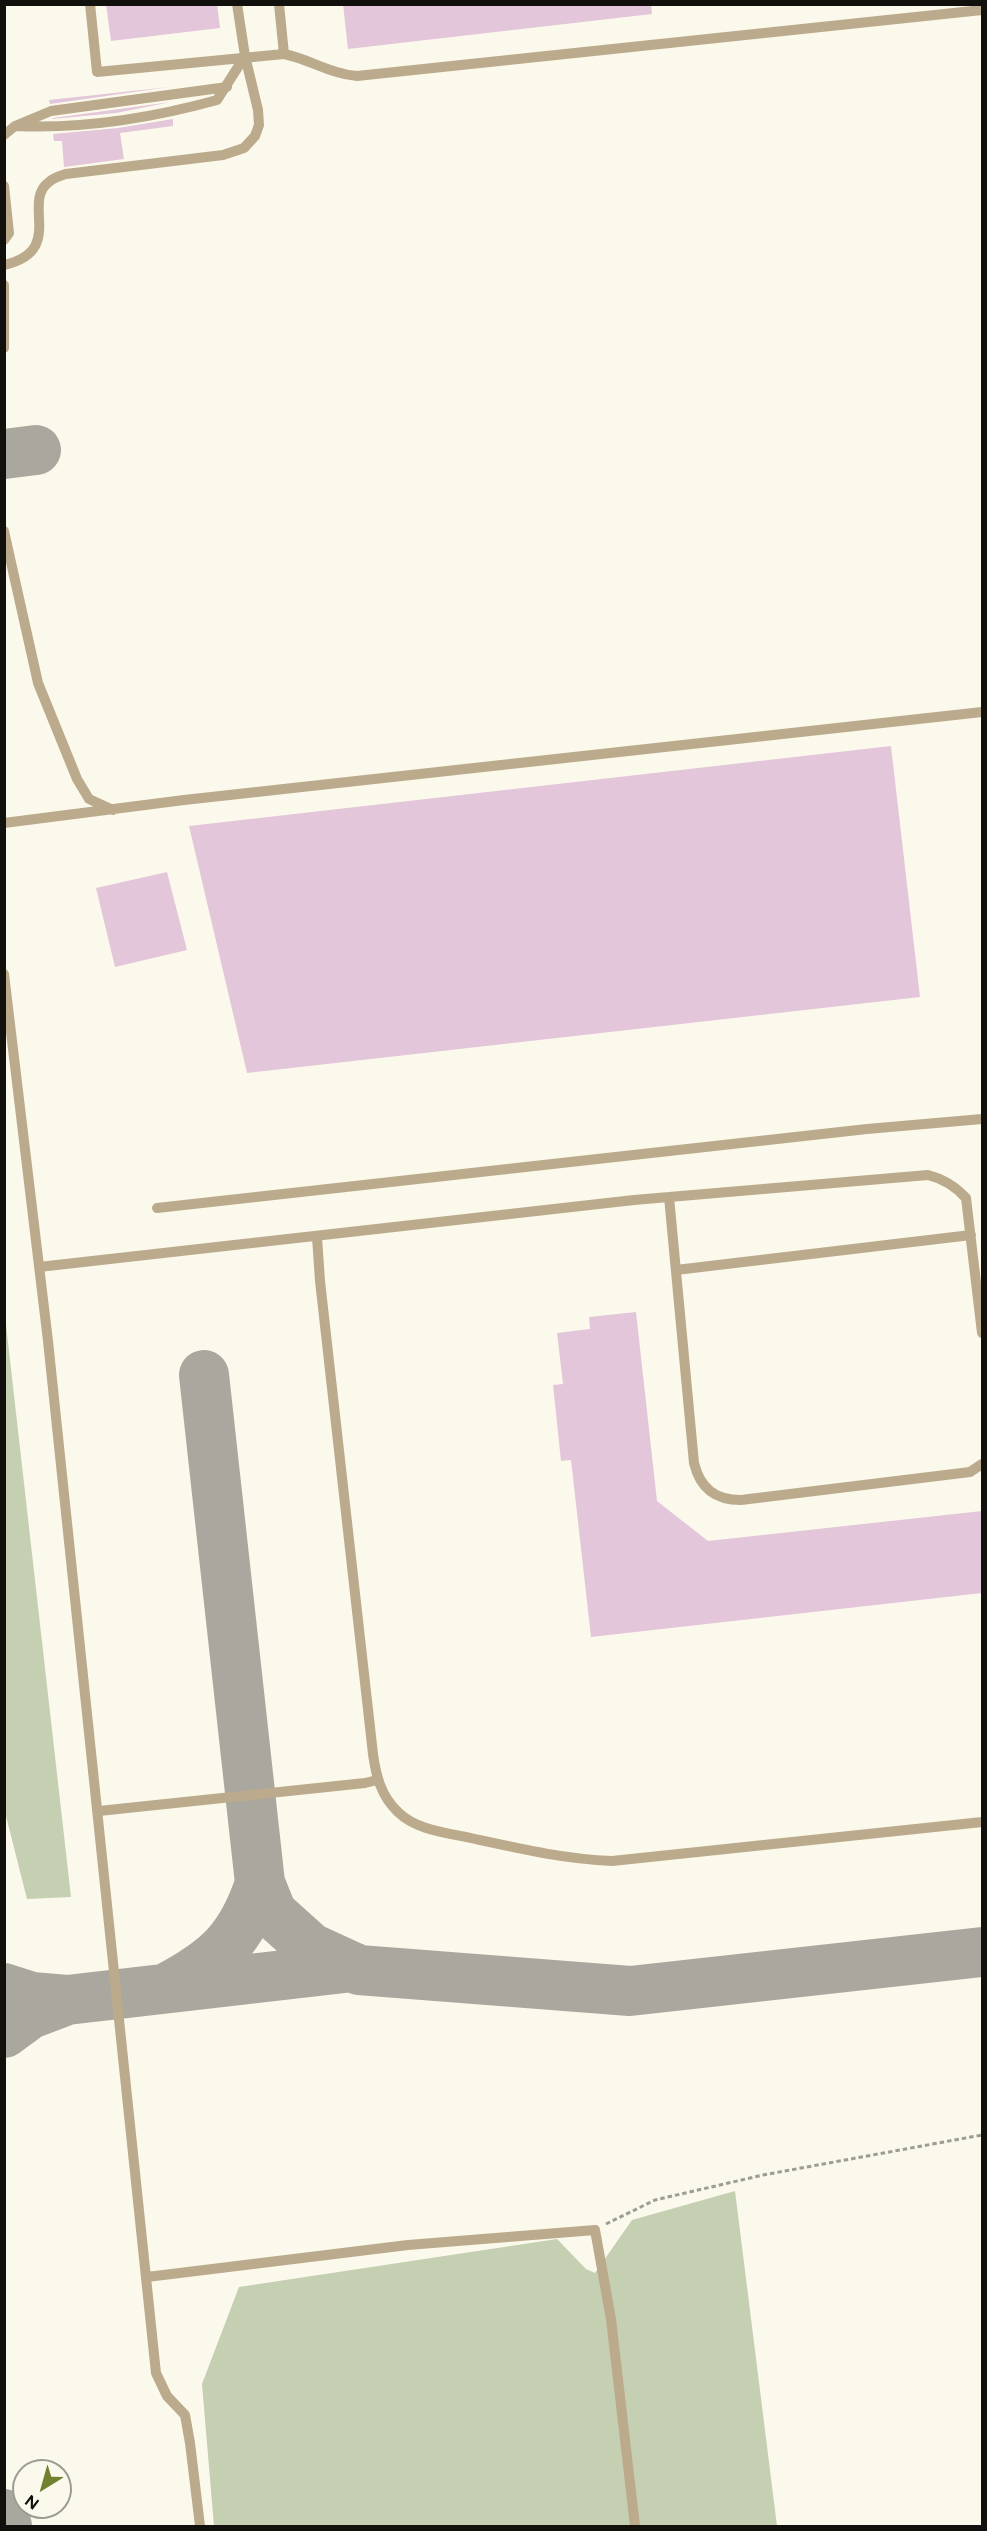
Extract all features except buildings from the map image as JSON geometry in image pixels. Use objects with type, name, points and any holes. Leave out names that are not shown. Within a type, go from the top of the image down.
[{"type":"lane","points":[[90,4],[97,72],[284,54],[342,75],[357,76],[982,10]]},
{"type":"lane","points":[[4,265],[17,262],[30,255],[40,227],[38,199],[47,183],[66,174],[223,155],[244,148],[255,136],[259,125],[258,110],[245,56],[237,4]]},
{"type":"lane","points":[[279,4],[284,54]]},
{"type":"lane","points":[[15,126],[53,128],[172,112],[217,100],[245,56]]},
{"type":"lane","points":[[4,135],[15,126],[51,111],[227,87]]},
{"type":"lane","points":[[4,186],[9,232],[4,240]]},
{"type":"lane","points":[[4,285],[4,348]]},
{"type":"lane","points":[[4,531],[38,683],[77,779],[89,799],[114,810]]},
{"type":"lane","points":[[4,823],[232,795],[982,712]]},
{"type":"lane","points":[[4,974],[99,1811],[156,2373],[167,2396],[185,2415],[200,2526]]},
{"type":"lane","points":[[158,1208],[867,1129],[982,1119]]},
{"type":"lane","points":[[39,1267],[669,1197],[928,1175],[949,1183],[966,1198],[982,1333]]},
{"type":"lane","points":[[669,1197],[694,1463],[701,1482],[715,1496],[727,1500],[752,1499],[970,1472],[982,1464]]},
{"type":"lane","points":[[676,1269],[971,1235]]},
{"type":"lane","points":[[317,1237],[320,1281],[377,1780],[398,1813],[414,1824],[527,1851],[575,1859],[612,1861],[982,1822]]},
{"type":"lane","points":[[99,1811],[377,1780]]},
{"type":"lane","points":[[147,2277],[408,2245],[595,2230],[611,2319],[636,2526]]},
{"type":"path","points":[[595,2230],[655,2200],[763,2175],[982,2135]]},
{"type":"green space","points":[[4,1316],[71,1897],[27,1899],[4,1808]]},
{"type":"green space","points":[[735,2191],[777,2526],[214,2526],[202,2384],[239,2287],[557,2239],[586,2269],[595,2273],[632,2220]]},
{"type":"taxiway","points":[[4,454],[36,450]]},
{"type":"taxiway","points":[[204,1375],[260,1883],[272,1913],[311,1948],[359,1970],[630,1991],[982,1952]]},
{"type":"taxiway","points":[[168,1987],[201,1967],[226,1946],[245,1919],[260,1883]]},
{"type":"taxiway","points":[[4,1988],[32,1997],[67,2000],[353,1967]]},
{"type":"taxiway","points":[[4,2033],[30,2014],[67,2000]]},
{"type":"taxiway","points":[[4,2514],[7,2526]]}]
